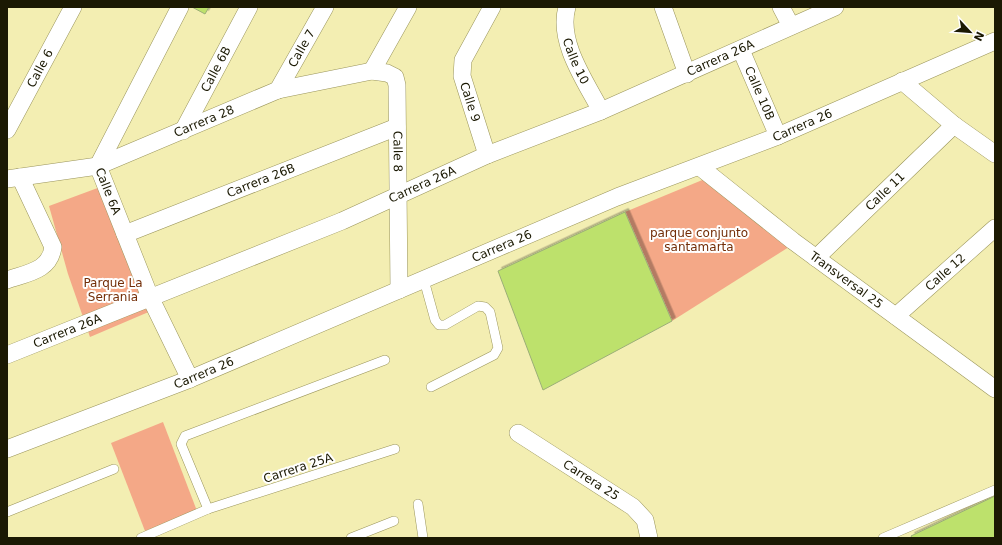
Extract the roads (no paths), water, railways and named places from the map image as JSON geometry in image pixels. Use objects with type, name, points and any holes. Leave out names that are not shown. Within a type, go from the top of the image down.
[{"type":"street","name":"Calle 6","points":[[7,130],[73,7]]},
{"type":"street","name":"Calle 6A","points":[[180,7],[98,166],[150,297],[190,379]]},
{"type":"street","name":"Calle 6B","points":[[183,131],[249,7]]},
{"type":"street","name":"Calle 7","points":[[278,90],[325,7]]},
{"type":"street","points":[[372,71],[408,7]]},
{"type":"street","name":"Calle 9","points":[[487,155],[462,76],[463,60],[492,7]]},
{"type":"street","name":"Calle 10","points":[[567,7],[565,14],[565,31],[569,46],[601,111]]},
{"type":"street","points":[[663,7],[687,74]]},
{"type":"street","points":[[781,7],[791,26]]},
{"type":"street","name":"Carrera 26A","points":[[7,355],[334,224],[487,155],[601,111],[687,74],[835,7]]},
{"type":"street","name":"Carrera 26","points":[[7,449],[190,379],[617,197],[778,136],[995,41]]},
{"type":"street","name":"Calle 10B","points":[[741,50],[778,136]]},
{"type":"street","name":"Carrera 28","points":[[14,178],[98,166],[278,90],[372,71],[387,73],[395,78],[397,84]]},
{"type":"street","points":[[902,81],[954,125],[995,154]]},
{"type":"street","name":"Calle 8","points":[[397,84],[399,290]]},
{"type":"street","name":"Calle 11","points":[[816,258],[954,125]]},
{"type":"street","name":"Carrera 26B","points":[[125,234],[397,127]]},
{"type":"street","name":"Transversal 25","points":[[700,166],[816,258],[995,389]]},
{"type":"street","points":[[7,280],[40,268],[46,264],[52,257],[53,247],[14,178]]},
{"type":"street","name":"Calle 12","points":[[896,316],[995,228]]},
{"type":"street","name":"Carrera 25","points":[[518,433],[633,507],[645,520],[649,538]]},
{"type":"lane","points":[[424,280],[435,320],[439,325],[445,325],[478,306],[485,307],[490,312],[498,348],[494,355],[431,386]]},
{"type":"lane","points":[[208,509],[181,444],[185,436],[385,360]]},
{"type":"lane","name":"Carrera 25A","points":[[141,538],[208,509],[395,449]]},
{"type":"lane","points":[[7,512],[114,470]]},
{"type":"lane","points":[[883,538],[903,534],[995,490]]},
{"type":"lane","points":[[418,504],[424,538]]},
{"type":"lane","points":[[351,538],[394,520]]},
{"type":"park label","name":"parque conjunto santamarta","points":[[699,240]]},
{"type":"park label","name":"Parque La Serrania","points":[[113,290]]}]
